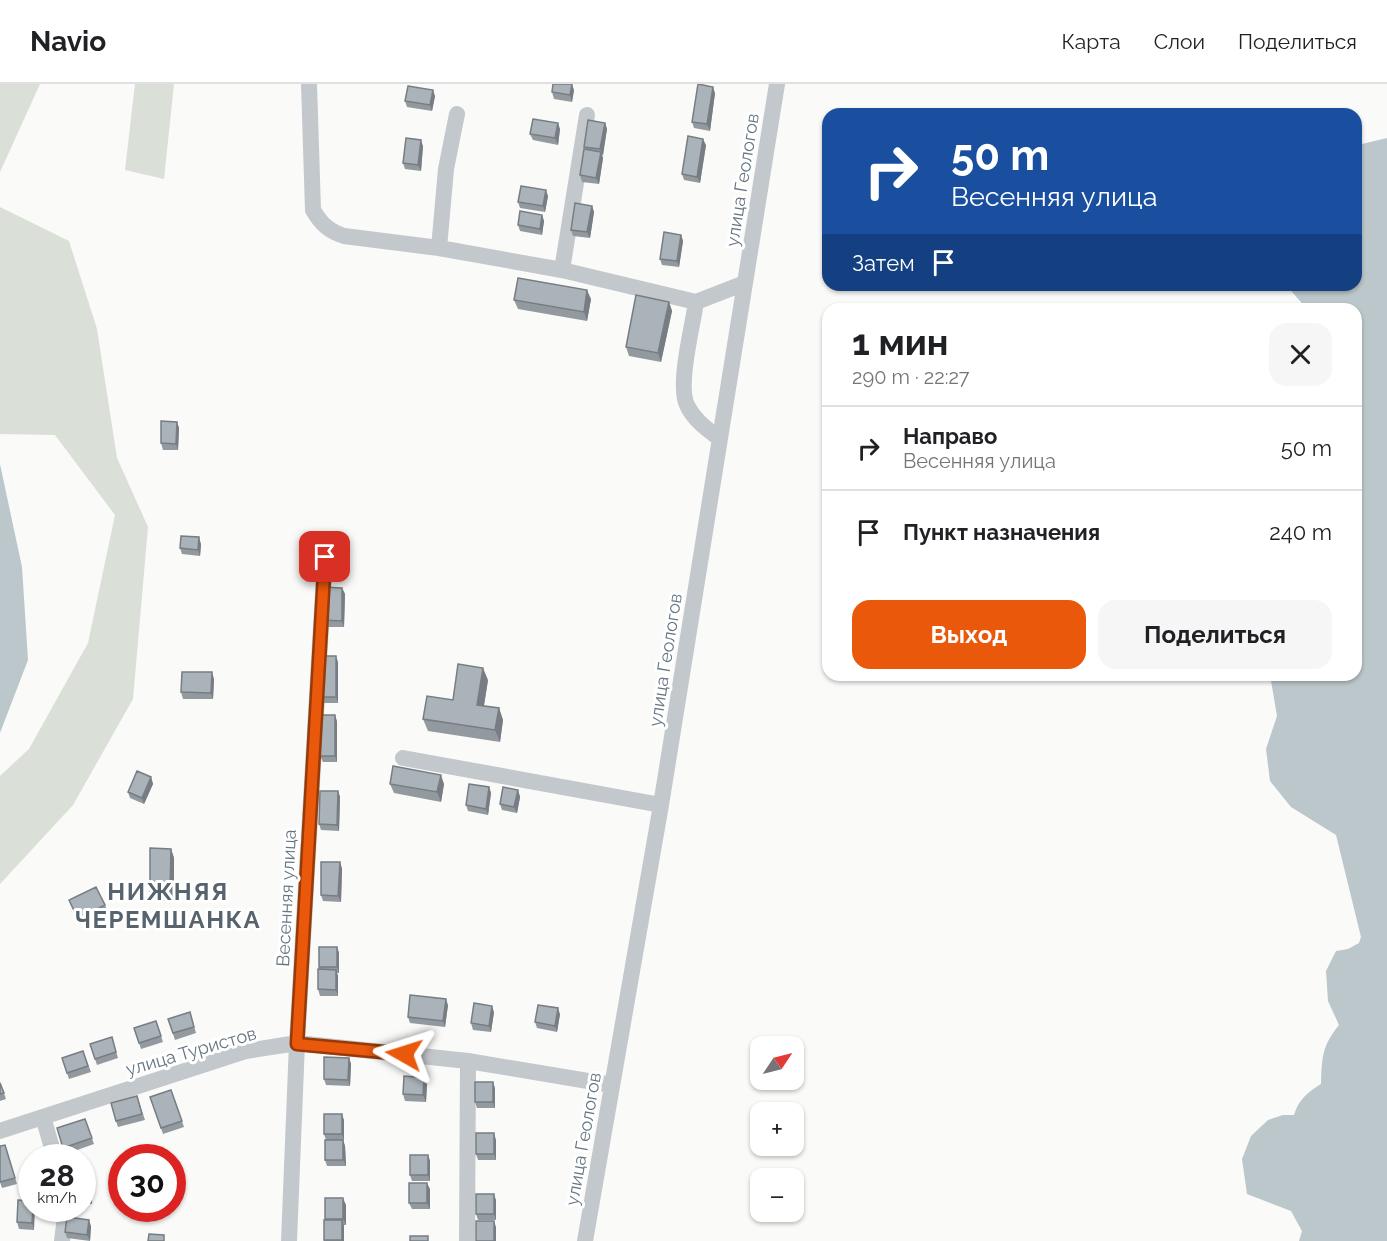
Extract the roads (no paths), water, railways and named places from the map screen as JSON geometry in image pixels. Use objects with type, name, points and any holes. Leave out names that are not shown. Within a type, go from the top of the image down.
[{"type":"street","points":[[309,84],[313,210],[327,229],[344,236],[439,248],[562,270],[696,302],[746,283]]},
{"type":"street","name":"улица Геологов","points":[[585,1241],[661,805],[777,84]]},
{"type":"street","points":[[439,248],[446,169],[457,114]]},
{"type":"street","points":[[562,270],[587,115]]},
{"type":"street","points":[[696,302],[684,379],[686,403],[698,421],[720,440]]},
{"type":"street","name":"Весенняя улица","points":[[289,1241],[297,1044],[325,557]]},
{"type":"street","points":[[404,758],[661,805]]},
{"type":"street","name":"улица Туристов","points":[[0,1131],[246,1051],[297,1044],[468,1061],[612,1085]]},
{"type":"street","points":[[467,1241],[468,1061]]},
{"type":"street","points":[[43,1117],[51,1144]]},
{"type":"street","points":[[62,1241],[64,1222]]},
{"type":"district","name":"НИЖНЯЯ ЧЕРЕМШАНКА","points":[[168,905]]}]
